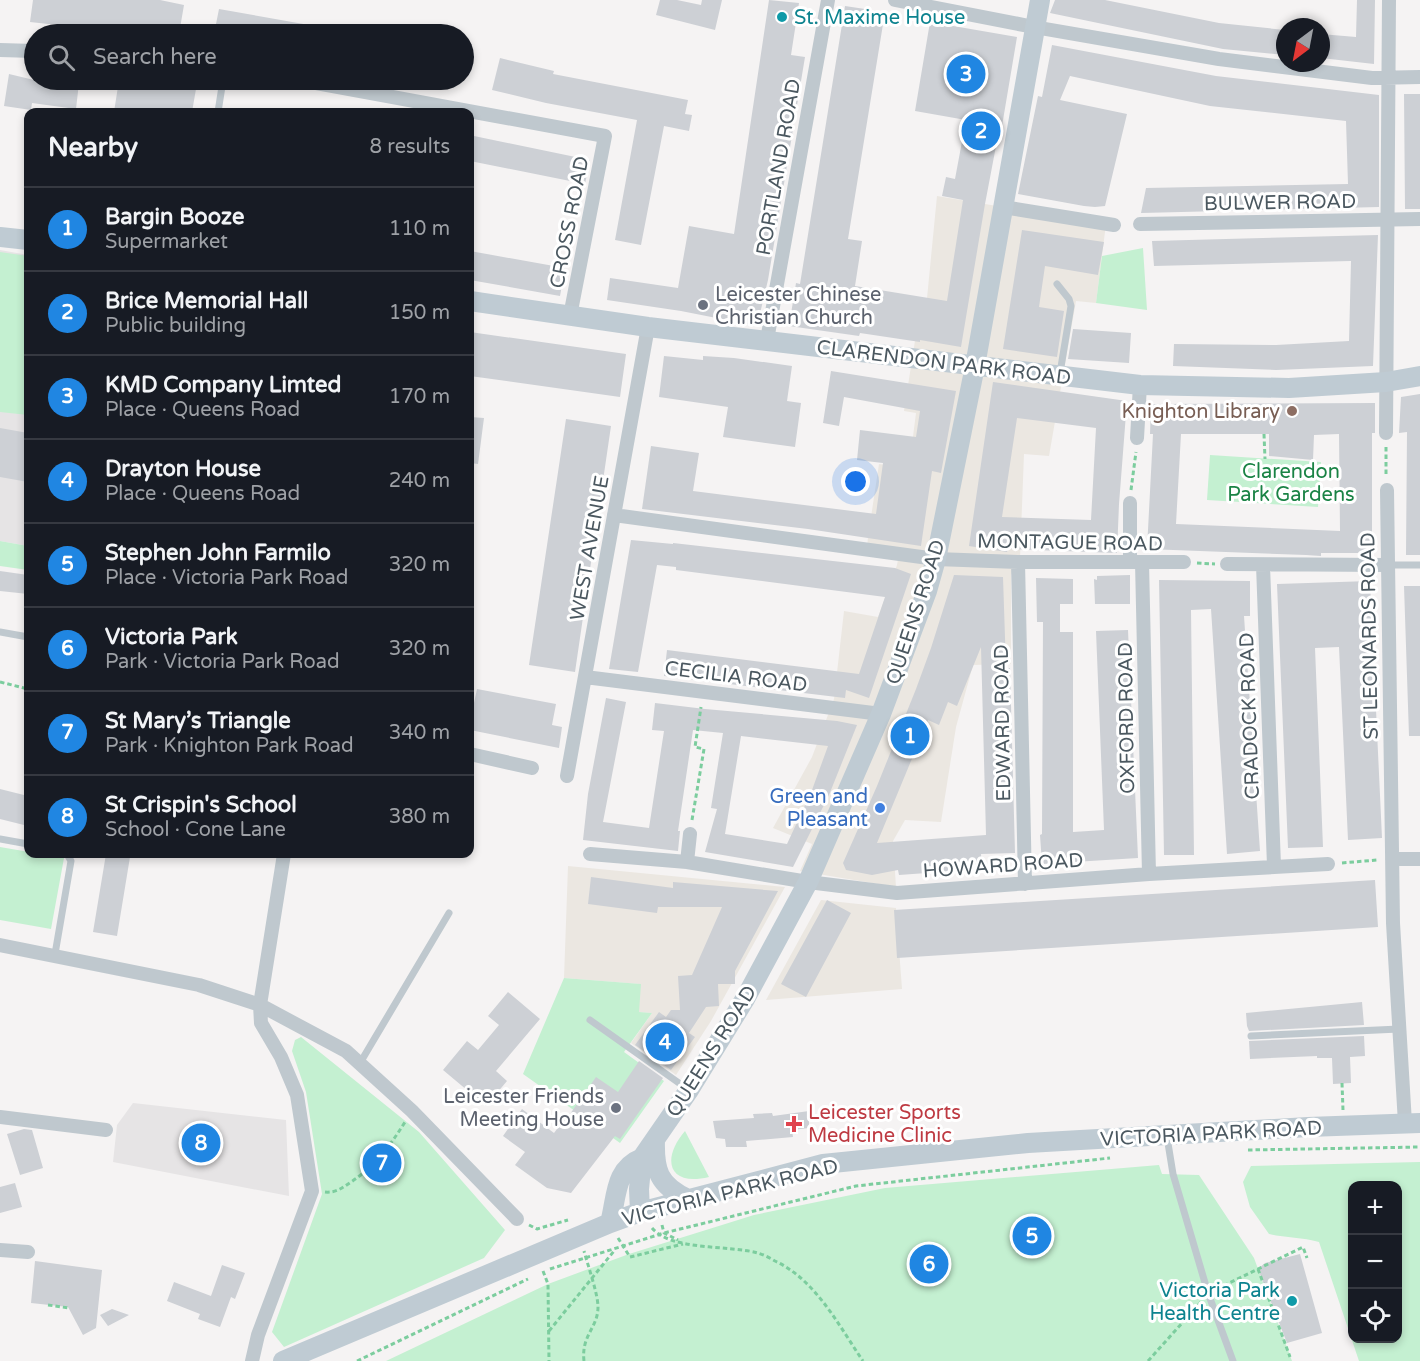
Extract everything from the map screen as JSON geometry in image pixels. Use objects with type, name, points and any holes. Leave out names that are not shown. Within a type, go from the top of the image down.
[{"type":"street","name":"PORTLAND ROAD","points":[[767,340],[828,0]]},
{"type":"street","points":[[895,0],[1219,59],[1372,78],[1420,77]]},
{"type":"street","name":"QUEENS ROAD","points":[[639,1212],[642,1158],[745,999],[808,882],[881,714],[927,591],[936,559],[975,366],[1040,0]]},
{"type":"street","points":[[1386,433],[1389,0]]},
{"type":"street","points":[[0,50],[24,51]]},
{"type":"street","name":"CROSS ROAD","points":[[354,90],[452,108]]},
{"type":"street","name":"CROSS ROAD","points":[[474,112],[605,136],[570,316]]},
{"type":"street","points":[[1004,207],[1114,225]]},
{"type":"street","name":"BULWER ROAD","points":[[1140,224],[1420,219]]},
{"type":"street","points":[[0,237],[24,240]]},
{"type":"street","name":"CLARENDON PARK ROAD","points":[[474,302],[648,327],[1140,385],[1289,388],[1386,382],[1420,376]]},
{"type":"street","name":"WEST AVENUE","points":[[567,776],[648,327]]},
{"type":"street","points":[[1137,438],[1140,385]]},
{"type":"street","name":"ST LEONARDS ROAD","points":[[1387,490],[1393,923],[1399,1029],[1413,1123]]},
{"type":"street","name":"OXFORD ROAD","points":[[1130,503],[1136,562],[1149,874]]},
{"type":"street","name":"MONTAGUE ROAD","points":[[614,515],[936,559],[1018,562],[1184,562]]},
{"type":"street","name":"EDWARD ROAD","points":[[1018,562],[1025,884]]},
{"type":"street","points":[[1227,564],[1387,565]]},
{"type":"street","name":"CRADOCK ROAD","points":[[1263,565],[1274,866]]},
{"type":"street","name":"CECILIA ROAD","points":[[585,677],[881,714]]},
{"type":"street","points":[[474,755],[532,768]]},
{"type":"street","points":[[687,862],[690,834]]},
{"type":"street","name":"HOWARD ROAD","points":[[590,854],[687,862],[808,882],[897,893],[1149,874],[1328,864]]},
{"type":"street","points":[[252,1361],[258,1335],[312,1191],[297,1095],[281,1057],[261,1023],[260,1005],[283,858]]},
{"type":"street","points":[[1392,859],[1420,859]]},
{"type":"street","points":[[0,945],[55,954],[198,985],[260,1005],[346,1051],[412,1111],[517,1219]]},
{"type":"street","points":[[0,1117],[106,1130]]},
{"type":"street","name":"VICTORIA PARK ROAD","points":[[283,1361],[639,1212],[823,1164],[1028,1143],[1413,1123]]},
{"type":"street","name":"QUEENS ROAD","points":[[655,1138],[656,1165],[659,1175],[669,1189],[688,1200]]},
{"type":"street","name":"QUEENS ROAD","points":[[610,1223],[618,1180],[632,1162],[642,1158]]},
{"type":"street","points":[[0,1250],[28,1252]]},
{"type":"lane","points":[[219,108],[221,90]]},
{"type":"lane","points":[[1057,284],[1069,299],[1071,306],[1060,376]]},
{"type":"lane","points":[[1387,565],[1420,565]]},
{"type":"lane","points":[[0,632],[24,636]]},
{"type":"lane","points":[[0,839],[24,843]]},
{"type":"lane","points":[[55,954],[70,858]]},
{"type":"lane","points":[[360,1063],[449,913]]},
{"type":"lane","points":[[590,1020],[688,1090]]},
{"type":"lane","points":[[1251,1036],[1399,1029]]},
{"type":"lane","points":[[1167,1135],[1173,1174],[1208,1293],[1233,1361]]},
{"type":"path","points":[[1386,433],[1387,490]]},
{"type":"path","points":[[1264,434],[1265,459]]},
{"type":"path","points":[[1130,503],[1137,438]]},
{"type":"path","name":"MONTAGUE ROAD","points":[[1184,562],[1227,564]]},
{"type":"path","points":[[0,682],[24,688]]},
{"type":"path","points":[[690,834],[704,748],[695,747],[704,692]]},
{"type":"path","points":[[1328,864],[1392,859]]},
{"type":"path","points":[[1342,1083],[1343,1112],[1353,1112]]},
{"type":"path","points":[[312,1191],[334,1193],[367,1171],[388,1148],[412,1111]]},
{"type":"path","points":[[1239,1150],[1420,1147]]},
{"type":"path","points":[[549,1361],[548,1284],[543,1271],[658,1235],[856,1186],[1111,1158]]},
{"type":"path","points":[[517,1219],[537,1229],[576,1218]]},
{"type":"path","points":[[610,1223],[630,1257],[685,1244]]},
{"type":"path","points":[[658,1235],[685,1244],[758,1253],[778,1262],[805,1282],[826,1306],[863,1361]]},
{"type":"path","points":[[1148,1361],[1208,1293],[1303,1247],[1307,1258]]},
{"type":"path","points":[[549,1331],[615,1249]]},
{"type":"path","points":[[584,1361],[586,1335],[596,1321],[598,1306],[586,1258]]},
{"type":"path","points":[[1258,1269],[1290,1357]]},
{"type":"path","points":[[357,1361],[533,1276]]},
{"type":"path","points":[[48,1305],[69,1308]]},
{"type":"shaded area","points":[[937,196],[1106,224],[1096,303],[1076,301],[1049,456],[1024,454],[1020,558],[1011,575],[1011,664],[973,665],[956,727],[941,822],[905,820],[893,841],[896,887],[800,871],[812,844],[773,828],[812,757],[834,699],[844,611],[878,617],[897,565],[899,554],[867,549],[868,537],[879,464],[909,468],[916,413],[904,411],[917,328],[924,329]]},
{"type":"shaded area","points":[[0,250],[24,254],[24,545],[0,541]]},
{"type":"shaded area","points":[[568,866],[785,887],[711,1021],[676,1075],[631,1043],[652,1013],[638,1012],[640,984],[564,978]]},
{"type":"shaded area","points":[[821,900],[896,908],[902,989],[766,1000]]},
{"type":"shaded area","points":[[133,1103],[286,1120],[289,1196],[113,1162],[117,1125]]},
{"type":"green space","points":[[1143,248],[1147,310],[1096,303],[1102,256]]},
{"type":"green space","points":[[0,252],[24,255],[24,415],[0,412]]},
{"type":"green space","name":"Clarendon Park Gardens","points":[[1210,455],[1321,462],[1318,507],[1207,500]]},
{"type":"green space","points":[[0,541],[24,545],[24,569],[0,566]]},
{"type":"green space","points":[[0,847],[24,851],[24,858],[64,858],[51,929],[0,920]]},
{"type":"green space","points":[[564,978],[641,984],[639,1012],[652,1013],[624,1052],[664,1081],[620,1143],[523,1074]]},
{"type":"green space","points":[[301,1037],[419,1132],[505,1230],[484,1258],[284,1347],[272,1332],[322,1194],[306,1092],[292,1051],[295,1040]]},
{"type":"green space","points":[[685,1131],[709,1177],[685,1178],[677,1174],[673,1168],[671,1160],[673,1151]]},
{"type":"green space","points":[[1420,1162],[1420,1361],[1359,1361],[1353,1343],[1402,1343],[1402,1181],[1348,1181],[1348,1328],[1319,1242],[1269,1234],[1250,1207],[1243,1182],[1251,1166]]},
{"type":"green space","points":[[1159,1165],[1162,1174],[1199,1175],[1254,1258],[1292,1361],[386,1361],[548,1284],[629,1254],[754,1215],[885,1188]]},
{"type":"building","points":[[33,0],[160,0],[184,5],[181,24],[30,22]]},
{"type":"building","points":[[660,0],[677,0],[701,5],[702,0],[722,0],[715,30],[656,15]]},
{"type":"building","points":[[769,0],[799,3],[791,55],[805,57],[768,280],[757,326],[607,300],[610,278],[678,288],[689,226],[734,234]]},
{"type":"building","points":[[1055,0],[1105,0],[1219,23],[1276,29],[1276,54],[1223,49],[1050,13]]},
{"type":"building","points":[[1357,0],[1375,0],[1374,64],[1330,59],[1330,35],[1356,37]]},
{"type":"building","points":[[845,6],[885,12],[848,239],[862,241],[855,286],[947,301],[963,200],[942,196],[946,177],[955,179],[966,120],[915,111],[930,22],[1017,37],[1002,126],[1000,125],[985,204],[961,347],[920,340],[920,342],[860,333],[859,336],[789,326],[796,283],[800,284]]},
{"type":"building","points":[[219,9],[303,24],[216,24]]},
{"type":"building","points":[[1052,45],[1216,76],[1379,95],[1379,207],[1141,213],[1146,188],[1348,184],[1346,121],[1210,106],[1070,76],[1060,100],[1127,114],[1105,206],[1084,206],[1018,194],[1038,96],[1042,97]]},
{"type":"building","points":[[500,58],[554,71],[553,74],[688,100],[685,114],[692,115],[689,131],[664,126],[641,245],[615,240],[637,120],[492,90]]},
{"type":"building","points":[[9,74],[24,78],[24,90],[78,90],[76,108],[32,103],[31,108],[24,109],[4,106]]},
{"type":"building","points":[[117,90],[196,90],[193,108],[115,108]]},
{"type":"building","points":[[1404,94],[1420,94],[1420,209],[1405,209]]},
{"type":"building","points":[[474,136],[590,160],[585,184],[474,162]]},
{"type":"building","points":[[1022,230],[1104,242],[1098,275],[1045,266],[1039,307],[1064,311],[1057,357],[1003,349]]},
{"type":"building","points":[[1378,235],[1373,366],[1276,370],[1173,366],[1174,344],[1276,345],[1349,341],[1351,261],[1154,266],[1152,241]]},
{"type":"building","points":[[474,252],[565,268],[560,296],[474,281]]},
{"type":"building","points":[[1073,329],[1131,333],[1129,363],[1068,359]]},
{"type":"building","points":[[474,333],[626,354],[620,397],[474,377]]},
{"type":"building","points":[[664,356],[703,360],[703,356],[734,358],[792,366],[787,401],[801,403],[795,447],[723,437],[728,407],[659,397]]},
{"type":"building","points":[[831,371],[956,391],[941,473],[932,471],[921,546],[808,529],[642,509],[651,446],[699,453],[693,491],[876,514],[883,463],[857,460],[860,430],[916,437],[920,411],[844,397],[839,426],[823,423]]},
{"type":"building","points":[[993,382],[1127,401],[1117,553],[1008,549],[1007,552],[969,546]],"holes":[[[1017,418],[1096,428],[1091,520],[1002,517]]]},
{"type":"building","points":[[1420,394],[1420,555],[1406,555],[1407,432],[1399,433],[1401,397]]},
{"type":"building","points":[[1375,403],[1375,433],[1372,433],[1372,553],[1321,553],[1321,556],[1147,549],[1153,434],[1150,434],[1151,404]],"holes":[[[1181,434],[1269,434],[1269,456],[1313,460],[1314,435],[1339,434],[1340,531],[1176,524]]]},
{"type":"building","points":[[474,417],[484,418],[478,464],[474,464]]},
{"type":"building","points":[[566,419],[611,426],[575,672],[529,665]]},
{"type":"building","points":[[0,428],[24,432],[24,481],[0,477]]},
{"type":"building","points":[[631,540],[895,568],[911,574],[869,698],[846,690],[845,698],[664,676],[667,650],[859,674],[885,597],[676,570],[676,567],[657,565],[638,672],[609,669]]},
{"type":"building","points":[[0,571],[24,574],[24,594],[0,591]]},
{"type":"building","points":[[954,575],[1003,577],[1006,668],[1010,668],[1015,853],[981,854],[982,869],[899,875],[898,870],[872,875],[846,870],[843,863],[877,786],[931,648]],"holes":[[[981,647],[986,835],[877,843],[928,720],[939,725],[948,702],[957,706]]]},
{"type":"building","points":[[1130,575],[1130,604],[1095,604],[1094,579],[1097,580],[1097,576]]},
{"type":"building","points":[[1036,578],[1073,579],[1073,604],[1060,604],[1060,632],[1073,632],[1073,832],[1104,830],[1096,631],[1128,630],[1138,858],[1042,864],[1040,835],[1042,834],[1043,622],[1037,622]]},
{"type":"building","points":[[1159,580],[1250,581],[1250,616],[1244,616],[1260,851],[1227,854],[1211,609],[1191,610],[1194,855],[1164,855]]},
{"type":"building","points":[[1370,581],[1382,838],[1348,840],[1339,647],[1315,648],[1323,847],[1288,848],[1277,584]]},
{"type":"building","points":[[1404,586],[1420,586],[1420,736],[1409,736]]},
{"type":"building","points":[[477,689],[556,704],[552,725],[562,727],[559,748],[474,731],[474,703]]},
{"type":"building","points":[[606,698],[626,702],[603,822],[649,828],[664,731],[652,730],[655,703],[837,721],[857,725],[829,795],[793,867],[705,852],[717,809],[711,808],[723,733],[693,730],[678,831],[680,831],[678,851],[583,840],[588,794]],"holes":[[[741,736],[828,746],[812,790],[787,844],[725,834]]]},
{"type":"building","points":[[0,789],[24,795],[24,825],[0,819]]},
{"type":"building","points":[[105,858],[130,858],[117,936],[93,932]]},
{"type":"building","points":[[591,877],[673,888],[673,882],[778,891],[735,971],[735,984],[718,984],[719,1006],[706,1007],[689,1033],[695,1037],[671,1070],[635,1045],[659,1012],[666,1017],[671,1010],[680,1010],[678,976],[692,975],[722,907],[658,907],[657,913],[588,904]]},
{"type":"building","points":[[1375,880],[1378,927],[897,958],[894,910]]},
{"type":"building","points":[[827,900],[851,913],[806,997],[781,984]]},
{"type":"building","points":[[508,992],[540,1019],[496,1071],[507,1081],[486,1106],[443,1070],[467,1041],[478,1050],[499,1025],[488,1016]]},
{"type":"building","points":[[1362,1002],[1364,1025],[1249,1031],[1247,1026],[1246,1013]]},
{"type":"building","points":[[1364,1036],[1365,1056],[1350,1057],[1351,1083],[1333,1084],[1332,1058],[1317,1058],[1317,1056],[1250,1059],[1249,1041]]},
{"type":"building","points":[[639,1061],[663,1078],[620,1139],[615,1136],[571,1193],[547,1188],[515,1165],[525,1152],[503,1136],[522,1109],[554,1133],[596,1077],[618,1092]]},
{"type":"building","points":[[809,1111],[809,1128],[792,1130],[793,1137],[746,1141],[747,1147],[726,1147],[725,1139],[716,1138],[713,1121],[754,1118],[753,1114],[772,1113],[773,1116]]},
{"type":"building","points":[[24,1129],[32,1130],[43,1168],[20,1175],[7,1134]]},
{"type":"building","points":[[15,1183],[22,1207],[0,1213],[0,1187]]},
{"type":"building","name":"Victoria Park Health Centre","points":[[1300,1254],[1322,1333],[1287,1343],[1258,1269],[1265,1263]]},
{"type":"building","points":[[35,1261],[102,1270],[96,1328],[83,1335],[68,1307],[31,1303]]},
{"type":"building","points":[[222,1265],[245,1273],[235,1299],[231,1297],[220,1327],[198,1319],[200,1314],[167,1301],[174,1282],[211,1296]]},
{"type":"building","points":[[112,1309],[129,1315],[108,1326],[100,1315]]},
{"type":"place","name":"St. Maxime House","points":[[782,17]]},
{"type":"place","name":"KMD Company Limted","points":[[966,74]]},
{"type":"place","name":"Brice Memorial Hall","points":[[981,131]]},
{"type":"place","name":"Leicester Chinese Christian Church","points":[[703,305]]},
{"type":"place","name":"Knighton Library","points":[[1292,411]]},
{"type":"place","name":"Bargin Booze","points":[[910,736]]},
{"type":"place","name":"Green and Pleasant","points":[[880,808]]},
{"type":"place","name":"Drayton House","points":[[665,1042]]},
{"type":"place","name":"Leicester Friends Meeting House","points":[[616,1108]]},
{"type":"place","name":"Leicester Sports Medicine Clinic","points":[[794,1124]]},
{"type":"place","name":"St Crispin's School","points":[[201,1143]]},
{"type":"place","name":"St Mary’s Triangle","points":[[382,1163]]},
{"type":"place","name":"Stephen John Farmilo","points":[[1032,1236]]},
{"type":"place","name":"Victoria Park","points":[[929,1264]]},
{"type":"place","name":"Victoria Park Health Centre","points":[[1292,1301]]}]
